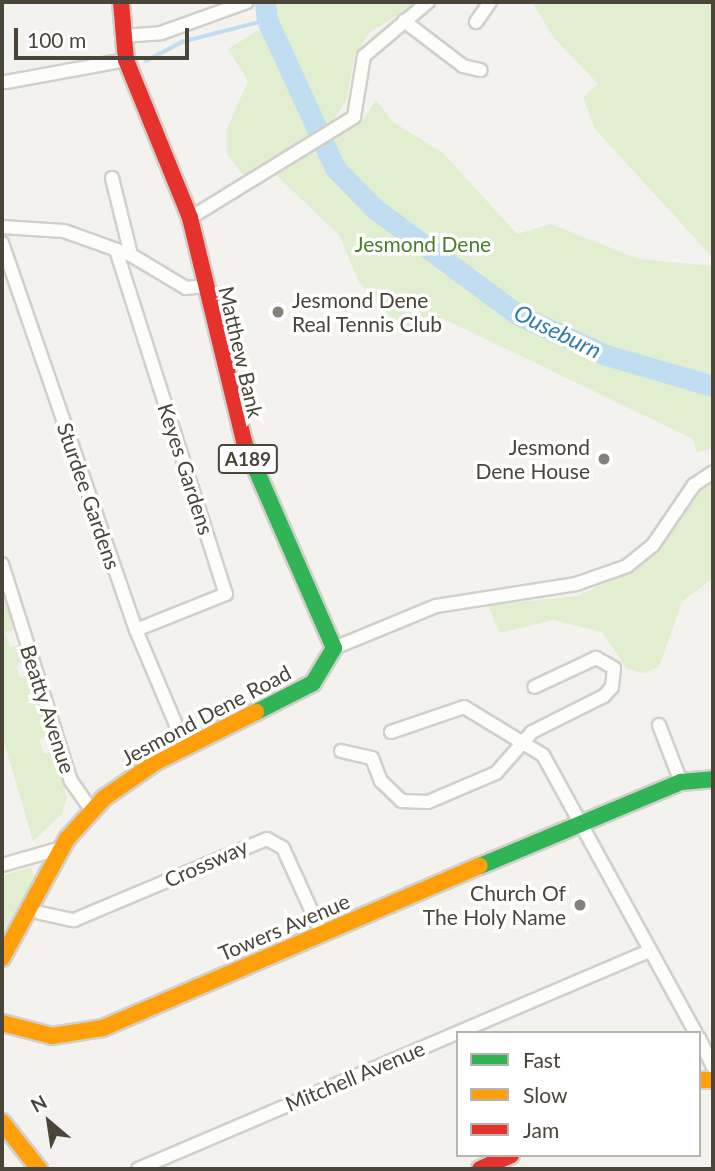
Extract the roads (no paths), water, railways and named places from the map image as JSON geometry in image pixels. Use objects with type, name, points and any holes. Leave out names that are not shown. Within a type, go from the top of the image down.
[{"type":"main road","name":"A189","points":[[121,2],[126,60]]},
{"type":"main road","name":"Matthew Bank","points":[[126,60],[190,218],[241,442],[330,628],[334,648]]},
{"type":"main road","name":"Jesmond Dene Road","points":[[2,958],[62,848],[91,810],[185,746],[313,682],[334,648]]},
{"type":"main road","name":"Towers Avenue","points":[[2,1023],[52,1036],[89,1033],[681,782],[713,779]]},
{"type":"main road","points":[[2,1122],[39,1169]]},
{"type":"main road","points":[[480,1169],[507,1157]]},
{"type":"street","points":[[190,218],[347,122],[358,109],[364,56],[428,2]]},
{"type":"street","points":[[476,22],[490,2]]},
{"type":"street","points":[[122,36],[161,33],[246,5]]},
{"type":"street","points":[[404,21],[463,66],[481,70]]},
{"type":"street","points":[[6,82],[126,60]]},
{"type":"street","points":[[112,177],[131,255]]},
{"type":"street","points":[[2,227],[64,231],[131,255],[186,288],[204,286]]},
{"type":"street","name":"Sturdee Gardens","points":[[2,243],[136,631],[185,746]]},
{"type":"street","name":"Keyes Gardens","points":[[116,250],[226,594],[136,631]]},
{"type":"street","points":[[334,648],[436,606],[576,584],[627,566],[653,545],[694,485],[713,472]]},
{"type":"street","name":"Beatty Avenue","points":[[2,564],[71,781],[91,810]]},
{"type":"street","points":[[341,751],[366,754],[394,796],[419,804],[496,773],[539,728],[609,692],[614,668],[596,658],[534,687]]},
{"type":"street","points":[[391,732],[464,707],[548,760],[578,824],[695,1031]]},
{"type":"street","points":[[659,725],[681,782]]},
{"type":"street","name":"Crossway","points":[[40,913],[74,920],[267,839],[283,848],[322,934]]},
{"type":"street","points":[[2,865],[62,848]]},
{"type":"street","name":"Mitchell Avenue","points":[[461,1031],[649,951]]},
{"type":"street","name":"Mitchell Avenue","points":[[138,1169],[456,1033]]},
{"type":"street","points":[[701,1042],[713,1067]]},
{"type":"waterway","name":"Ouseburn","points":[[265,2],[267,20],[335,168],[374,208],[518,315],[606,355],[713,386]]},
{"type":"waterway","points":[[146,61],[182,42],[267,20]]},
{"type":"place","name":"Jesmond Dene Real Tennis Club","points":[[278,312]]},
{"type":"place","name":"Jesmond Dene House","points":[[604,459]]},
{"type":"place","name":"Church Of The Holy Name","points":[[580,905]]},
{"type":"park label","name":"Jesmond Dene","points":[[423,244]]}]
